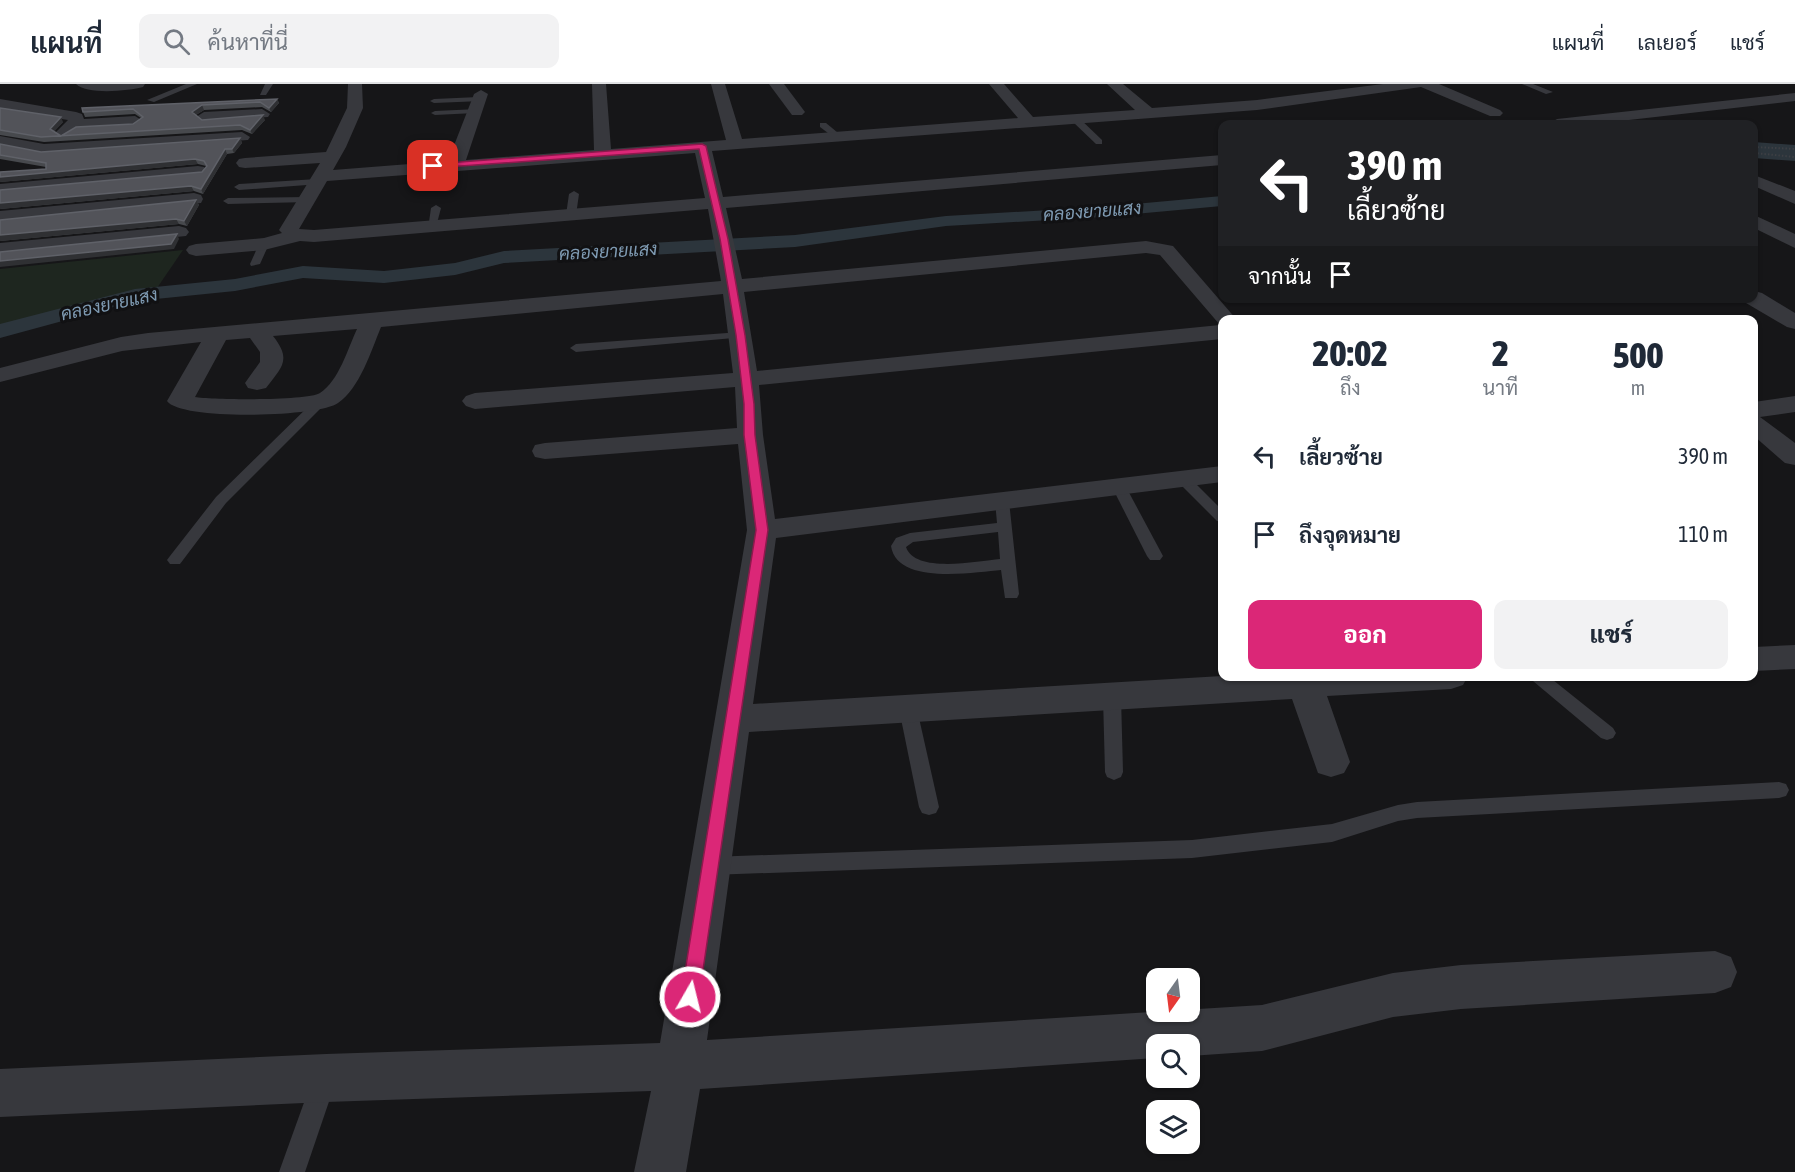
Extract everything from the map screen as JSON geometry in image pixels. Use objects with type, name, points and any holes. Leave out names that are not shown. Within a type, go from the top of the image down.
[{"type":"street","points":[[83,84],[125,87],[138,84]]},
{"type":"street","points":[[299,236],[289,230],[332,157],[355,108],[355,84]]},
{"type":"street","points":[[599,84],[603,153]]},
{"type":"street","points":[[723,84],[735,144]]},
{"type":"street","points":[[776,84],[797,112]]},
{"type":"street","points":[[996,84],[1030,123]]},
{"type":"street","points":[[1114,84],[1149,114]]},
{"type":"street","points":[[319,179],[456,164],[1257,105],[1416,84]]},
{"type":"street","points":[[1426,84],[1496,112]]},
{"type":"street","points":[[1232,89],[1275,118]]},
{"type":"street","points":[[1625,120],[1795,97]]},
{"type":"street","points":[[0,184],[44,149],[92,101]]},
{"type":"street","points":[[456,164],[478,101]]},
{"type":"street","points":[[0,104],[72,120],[145,120]]},
{"type":"street","points":[[0,116],[24,108]]},
{"type":"street","points":[[192,118],[262,114]]},
{"type":"street","points":[[0,141],[44,149],[242,137]]},
{"type":"street","points":[[0,189],[102,180],[195,164],[210,139]]},
{"type":"street","points":[[115,158],[132,144]]},
{"type":"street","points":[[660,1172],[680,1066],[762,530],[741,335],[716,203],[702,146]]},
{"type":"street","points":[[245,163],[332,157]]},
{"type":"street","points":[[196,250],[264,244],[299,236],[431,227],[1218,160]]},
{"type":"street","points":[[77,210],[102,180]]},
{"type":"street","points":[[1758,182],[1795,198]]},
{"type":"street","points":[[0,217],[194,199]]},
{"type":"street","points":[[1758,223],[1795,242]]},
{"type":"street","points":[[0,249],[179,232]]},
{"type":"street","points":[[0,375],[121,344],[1158,247],[1166,250],[1222,315]]},
{"type":"street","points":[[1758,300],[1795,322]]},
{"type":"street","points":[[217,335],[180,401],[187,405],[207,406],[319,403],[331,398],[339,388],[372,321]]},
{"type":"street","points":[[256,332],[273,351],[272,364],[257,383]]},
{"type":"street","points":[[475,401],[746,379],[1218,332]]},
{"type":"street","points":[[1758,409],[1795,404]]},
{"type":"street","points":[[1758,426],[1795,457]]},
{"type":"street","points":[[545,451],[750,435]]},
{"type":"street","points":[[762,530],[1003,514],[1119,487],[1218,475]]},
{"type":"street","points":[[1758,659],[1795,657]]},
{"type":"street","points":[[733,719],[1370,681]]},
{"type":"street","points":[[1305,685],[1331,762]]},
{"type":"street","points":[[0,1093],[326,1077],[680,1066],[1262,1028],[1404,994],[1461,987],[1715,972]]},
{"type":"lane","points":[[151,100],[193,84]]},
{"type":"lane","points":[[263,93],[269,84]]},
{"type":"lane","points":[[1526,84],[1549,92]]},
{"type":"lane","points":[[434,101],[478,101]]},
{"type":"lane","points":[[435,114],[478,101]]},
{"type":"lane","points":[[1074,119],[1099,142]]},
{"type":"lane","points":[[823,125],[839,136]]},
{"type":"lane","points":[[239,187],[319,179]]},
{"type":"lane","points":[[571,215],[574,195]]},
{"type":"lane","points":[[228,201],[307,200]]},
{"type":"lane","points":[[431,227],[436,208]]},
{"type":"lane","points":[[255,264],[264,244]]},
{"type":"lane","points":[[576,348],[741,335]]},
{"type":"lane","points":[[175,560],[221,500],[319,403]]},
{"type":"lane","points":[[1183,479],[1218,514]]},
{"type":"lane","points":[[1119,487],[1155,556]]},
{"type":"lane","points":[[1008,564],[932,568],[911,562],[899,551],[899,544],[902,540],[1003,514],[1008,564],[1011,594]]},
{"type":"lane","points":[[1541,681],[1607,733]]},
{"type":"lane","points":[[1112,697],[1114,772]]},
{"type":"lane","points":[[908,709],[929,807]]},
{"type":"lane","points":[[707,882],[1191,849],[1332,833],[1398,813],[1417,810],[1779,790]]},
{"type":"lane","points":[[292,1172],[326,1077]]},
{"type":"path","points":[[1758,147],[1795,149]]},
{"type":"path","points":[[1758,153],[1795,157]]},
{"type":"shaded area","points":[[183,250],[157,288],[0,327],[0,269]]},
{"type":"building","points":[[277,99],[269,108],[260,102],[202,105],[192,112],[202,120],[263,115],[250,130],[240,125],[61,136],[76,127],[133,124],[143,117],[133,109],[83,112],[82,108]]},
{"type":"building","points":[[0,108],[61,117],[50,129],[61,136],[41,137],[0,130]]},
{"type":"building","points":[[240,138],[232,149],[225,149],[201,189],[191,186],[0,203],[0,190],[202,172],[207,166],[204,161],[195,159],[0,177],[0,172],[46,169],[46,163],[0,155],[0,144],[41,152]]},
{"type":"building","points":[[196,200],[184,221],[176,219],[0,235],[0,220]]},
{"type":"building","points":[[177,234],[171,244],[0,261],[0,252]]},
{"type":"waterway","name":"คลองยายแสง","points":[[1758,150],[1795,153]]},
{"type":"waterway","name":"คลองยายแสง","points":[[0,331],[135,295],[235,285],[303,272],[384,277],[455,269],[504,257],[795,241],[946,221],[1102,212],[1218,201]]},
{"type":"route","points":[[433,166],[702,146],[724,239],[730,286],[741,335],[762,530],[690,997]]}]
